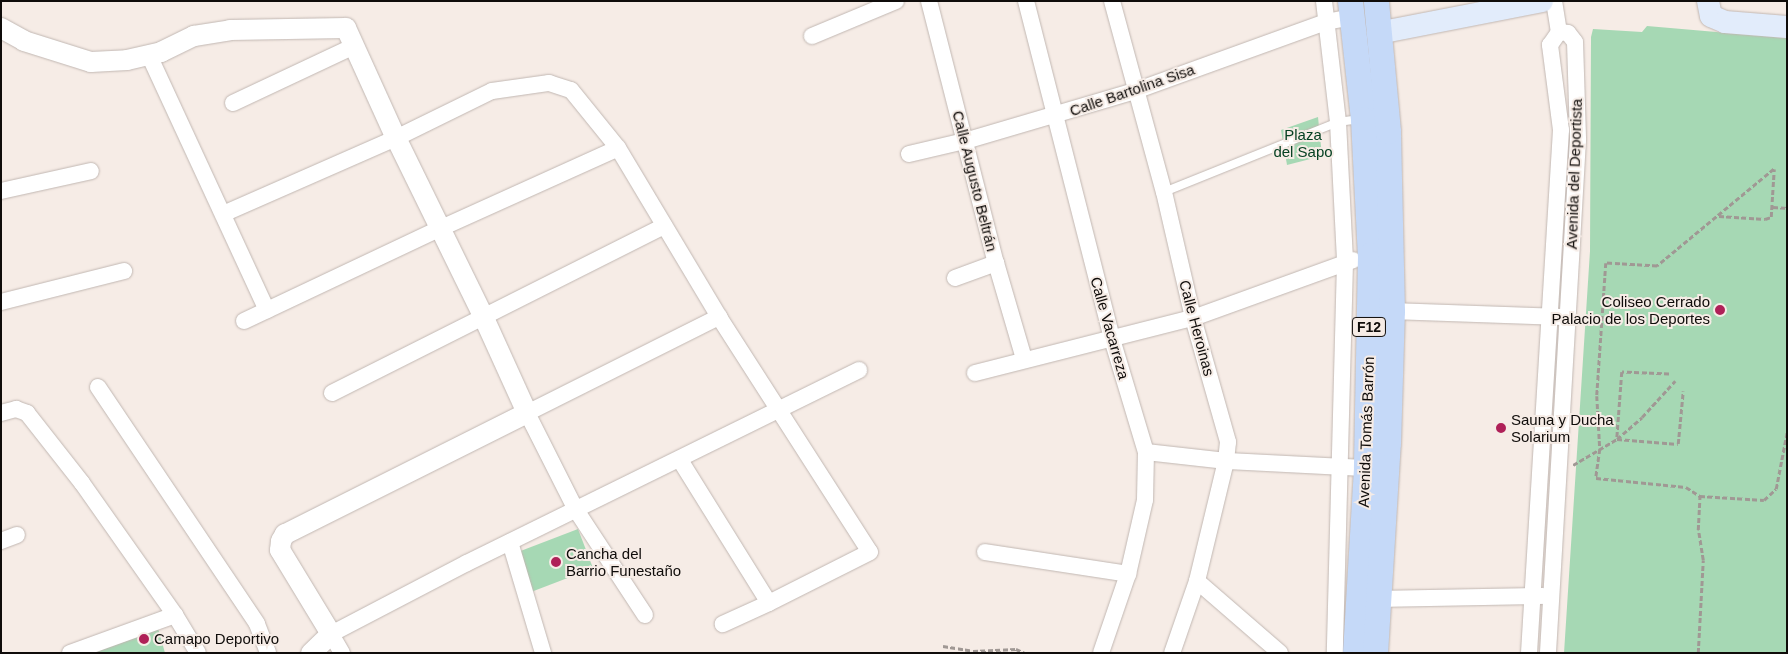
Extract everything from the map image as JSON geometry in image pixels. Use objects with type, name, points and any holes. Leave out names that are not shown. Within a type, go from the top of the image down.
[{"type":"main road","name":"Avenida Tomás Barrón","points":[[1355,653],[1368,599],[1392,311],[1388,131],[1376,1]]},
{"type":"main road","points":[[1378,32],[1542,1]]},
{"type":"main road","points":[[1708,1],[1711,16],[1725,22],[1787,27]]},
{"type":"main road","name":"Avenida Tomás Barrón","points":[[1351,9],[1363,119],[1370,256],[1366,468],[1368,599],[1375,653]]},
{"type":"street","points":[[812,36],[896,1]]},
{"type":"street","name":"Calle Augusto Beltrán","points":[[929,1],[996,263],[1024,359]]},
{"type":"street","name":"Calle Vacarreza","points":[[1026,1],[1053,117],[1112,339],[1146,452],[1145,500],[1128,574],[1101,653]]},
{"type":"street","name":"Calle Heroinas","points":[[1112,1],[1164,192],[1193,318],[1228,442],[1226,462],[1197,581],[1172,653]]},
{"type":"street","points":[[1324,1],[1338,122],[1345,262],[1338,468],[1335,653]]},
{"type":"street","points":[[1554,1],[1559,32]]},
{"type":"street","name":"Calle Bartolina Sisa","points":[[909,154],[1053,117],[1135,91],[1326,22],[1351,9]]},
{"type":"street","points":[[1,28],[24,42],[91,62],[127,60],[149,55],[194,36],[230,30],[346,28],[439,229],[484,318],[527,413],[576,510],[645,615]]},
{"type":"street","name":"Avenida del Deportista","points":[[1529,653],[1551,318],[1561,130],[1550,45],[1552,39],[1559,32],[1568,33],[1575,42],[1578,140],[1548,653]]},
{"type":"street","points":[[233,103],[354,46]]},
{"type":"street","points":[[149,55],[267,310]]},
{"type":"street","points":[[223,214],[396,138],[492,91],[549,83],[571,90],[618,148],[719,316],[870,552],[723,624]]},
{"type":"street","points":[[244,321],[439,229],[618,148]]},
{"type":"street","points":[[1,191],[90,171]]},
{"type":"street","points":[[332,393],[664,226]]},
{"type":"street","points":[[975,373],[1024,359],[1193,318],[1345,262],[1370,256]]},
{"type":"street","points":[[955,278],[996,263]]},
{"type":"street","points":[[1,302],[124,271]]},
{"type":"street","points":[[1392,311],[1551,318],[1568,317]]},
{"type":"street","points":[[342,653],[280,550],[281,541],[285,534],[719,316]]},
{"type":"street","points":[[311,653],[331,634],[510,542],[680,460],[859,370]]},
{"type":"street","points":[[98,387],[258,624],[268,653]]},
{"type":"street","points":[[1,413],[16,409],[27,413],[82,483],[175,615],[198,653]]},
{"type":"street","points":[[1146,452],[1226,462],[1366,468]]},
{"type":"street","points":[[680,460],[769,603]]},
{"type":"street","points":[[1,541],[17,535]]},
{"type":"street","points":[[510,542],[543,653]]},
{"type":"street","points":[[985,552],[1128,574]]},
{"type":"street","points":[[1197,581],[1280,653]]},
{"type":"street","points":[[1368,599],[1533,597],[1551,595]]},
{"type":"street","points":[[70,653],[175,615]]},
{"type":"lane","points":[[1164,192],[1338,122],[1363,119]]},
{"type":"path","points":[[1717,216],[1765,219],[1771,217],[1774,169],[1717,216],[1657,266],[1606,263],[1597,396],[1600,449],[1596,478],[1686,486],[1700,496],[1764,500],[1776,489],[1787,432]]},
{"type":"path","points":[[1773,207],[1787,208]]},
{"type":"path","points":[[1617,439],[1622,372],[1668,374]]},
{"type":"path","points":[[1558,464],[1575,465],[1617,439],[1642,417],[1675,382]]},
{"type":"path","points":[[1617,439],[1678,444],[1683,391]]},
{"type":"path","points":[[1698,653],[1703,560],[1698,530],[1700,496]]},
{"type":"path","points":[[943,646],[973,651],[1016,649],[1025,653]]},
{"type":"green space","points":[[1647,26],[1787,38],[1787,653],[1564,653],[1590,251],[1591,37],[1593,29],[1642,32]]},
{"type":"green space","name":"Plaza del Sapo","points":[[1318,117],[1322,156],[1287,165],[1281,130]]},
{"type":"green space","name":"Cancha del Barrio Funestaño","points":[[578,529],[593,568],[532,592],[517,552]]},
{"type":"green space","name":"Camapo Deportivo","points":[[158,628],[165,653],[98,653],[97,650]]},
{"type":"place","name":"Coliseo Cerrado Palacio de los Deportes","points":[[1720,310]]},
{"type":"place","name":"Sauna y Ducha Solarium","points":[[1501,428]]},
{"type":"place","name":"Cancha del Barrio Funestaño","points":[[556,562]]},
{"type":"place","name":"Camapo Deportivo","points":[[144,639]]}]
